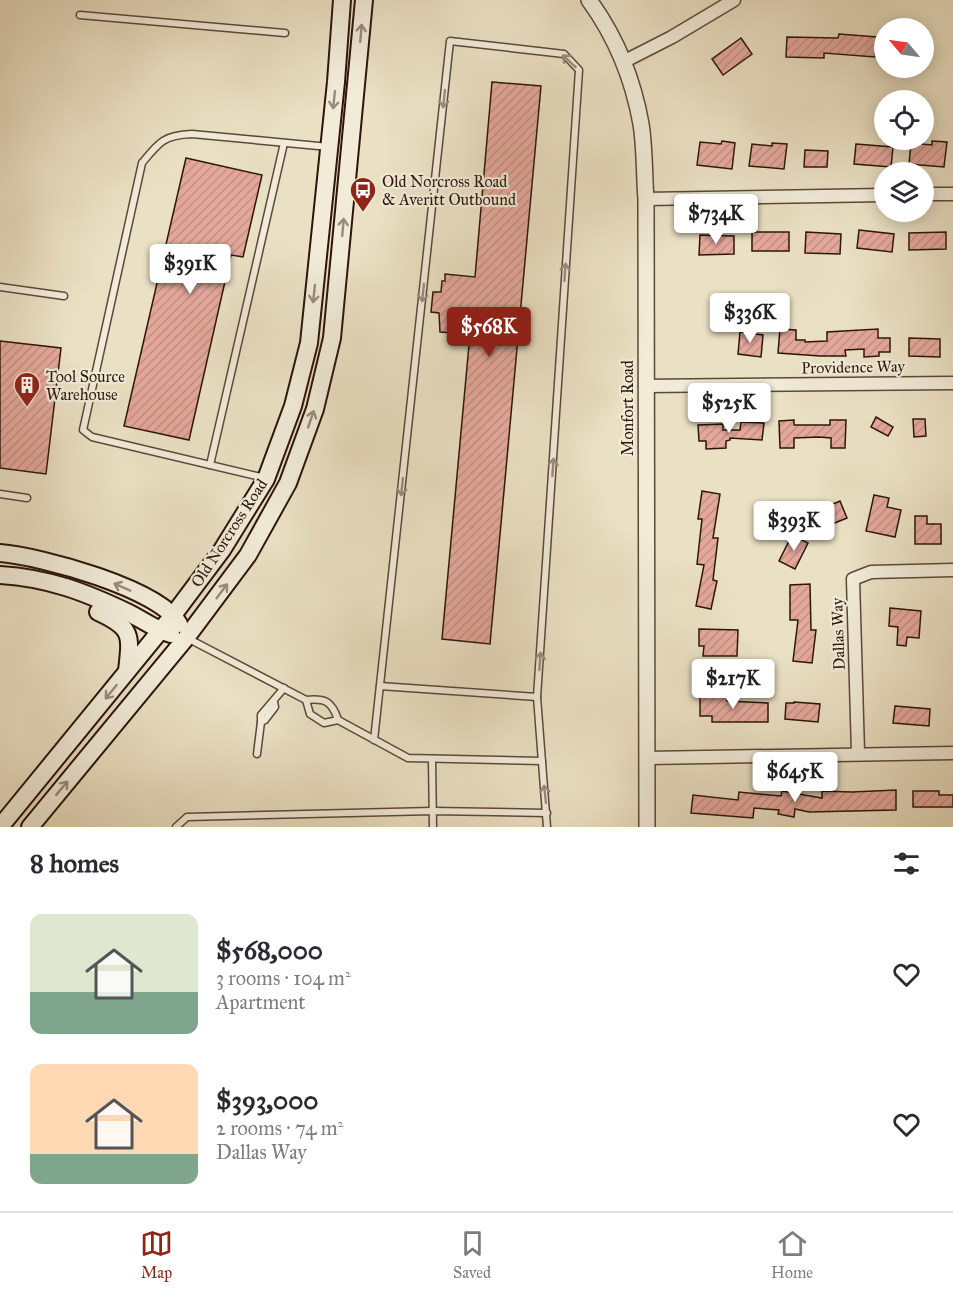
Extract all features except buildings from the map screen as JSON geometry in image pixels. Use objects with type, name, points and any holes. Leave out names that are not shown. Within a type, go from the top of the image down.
[{"type":"main road","name":"Old Norcross Road","points":[[0,827],[174,614],[222,550],[266,479],[293,406],[309,343],[330,147],[342,0]]},
{"type":"main road","name":"Old Norcross Road","points":[[30,827],[186,638],[248,555],[288,483],[315,409],[332,338],[364,0]]},
{"type":"main road","points":[[0,553],[44,560],[84,571],[144,596],[174,614],[186,638]]},
{"type":"main road","points":[[0,575],[24,577],[74,588],[131,614],[160,631],[186,638]]},
{"type":"main road","points":[[24,577],[118,621],[129,636],[130,649],[126,672]]},
{"type":"street","name":"Monfort Road","points":[[589,0],[604,21],[625,61],[641,125],[646,199],[647,827]]},
{"type":"street","points":[[625,61],[672,37],[734,0]]},
{"type":"street","points":[[934,195],[953,194]]},
{"type":"street","points":[[646,199],[874,195]]},
{"type":"street","name":"Providence Way","points":[[645,387],[953,382]]},
{"type":"street","name":"Dallas Way","points":[[858,753],[853,579],[871,572],[953,570]]},
{"type":"street","points":[[648,758],[953,753]]},
{"type":"lane","points":[[80,15],[285,33]]},
{"type":"lane","points":[[374,740],[450,41],[564,54],[579,70],[537,697],[548,827]]},
{"type":"lane","points":[[266,479],[92,436],[83,430],[142,163],[160,142],[174,135],[192,134],[330,147]]},
{"type":"lane","points":[[210,465],[284,143]]},
{"type":"lane","points":[[0,287],[64,296]]},
{"type":"lane","points":[[0,494],[27,498]]},
{"type":"lane","points":[[186,638],[306,700],[320,698],[334,707],[338,720]]},
{"type":"lane","points":[[380,686],[537,697]]},
{"type":"lane","points":[[257,754],[261,715],[284,688]]},
{"type":"lane","points":[[306,700],[310,714],[324,723],[338,720],[408,758],[542,762]]},
{"type":"lane","points":[[432,759],[433,827]]},
{"type":"lane","points":[[176,827],[187,817],[432,811],[547,813]]},
{"type":"place","name":"Old Norcross Road & Averitt Outbound","points":[[363,213]]},
{"type":"place","name":"Tool Source Warehouse","points":[[27,408]]}]
